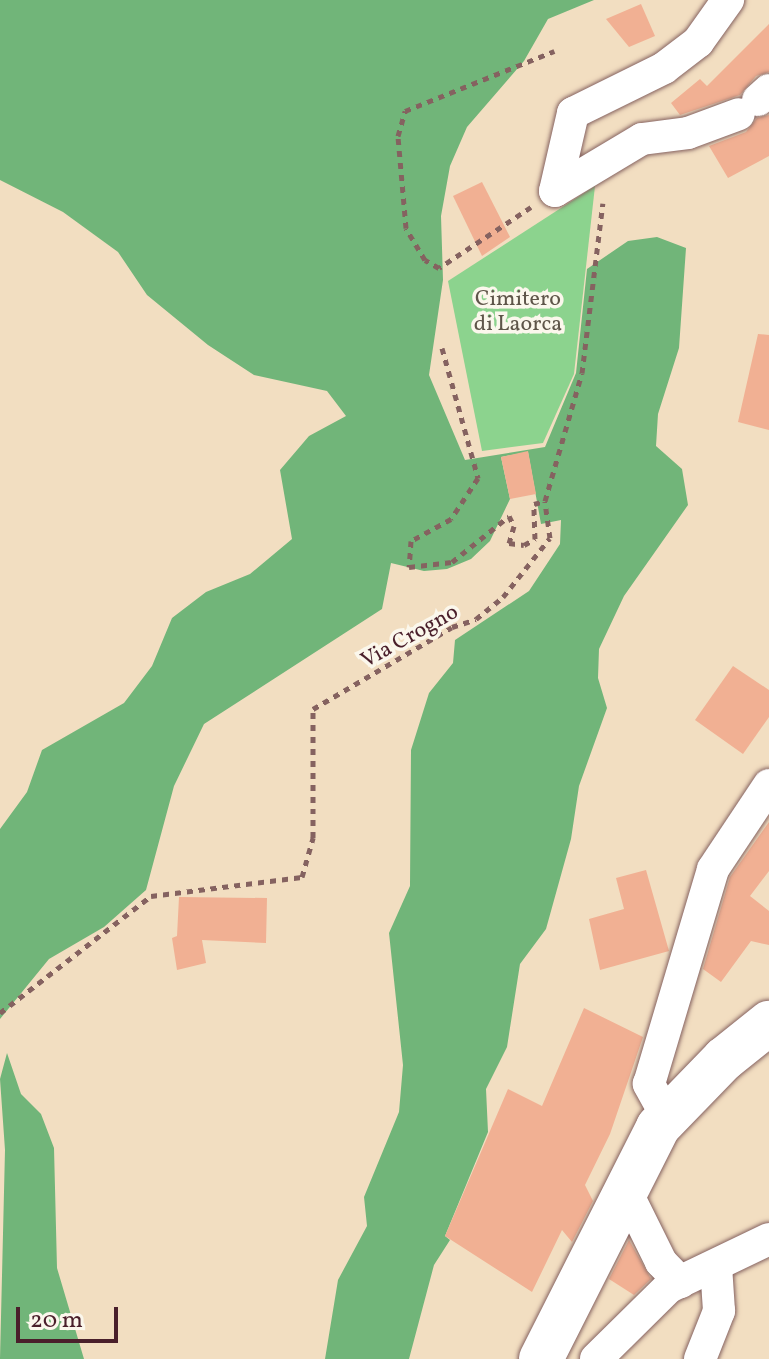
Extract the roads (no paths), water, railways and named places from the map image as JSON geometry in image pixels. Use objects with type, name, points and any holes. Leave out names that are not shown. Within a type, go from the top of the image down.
[{"type":"main road","points":[[541,1359],[625,1189],[667,1117],[769,1023]]},
{"type":"street","points":[[728,0],[698,42],[675,59],[616,95],[573,113],[555,191],[642,139],[688,133],[755,101]]},
{"type":"street","points":[[667,1117],[649,1084],[709,883],[769,785]]},
{"type":"street","points":[[625,1189],[654,1250],[680,1282]]},
{"type":"street","points":[[596,1359],[680,1282],[769,1239]]},
{"type":"street","points":[[700,1359],[719,1311],[716,1266]]},
{"type":"park label","name":"Cimitero di Laorca","points":[[518,312]]}]
